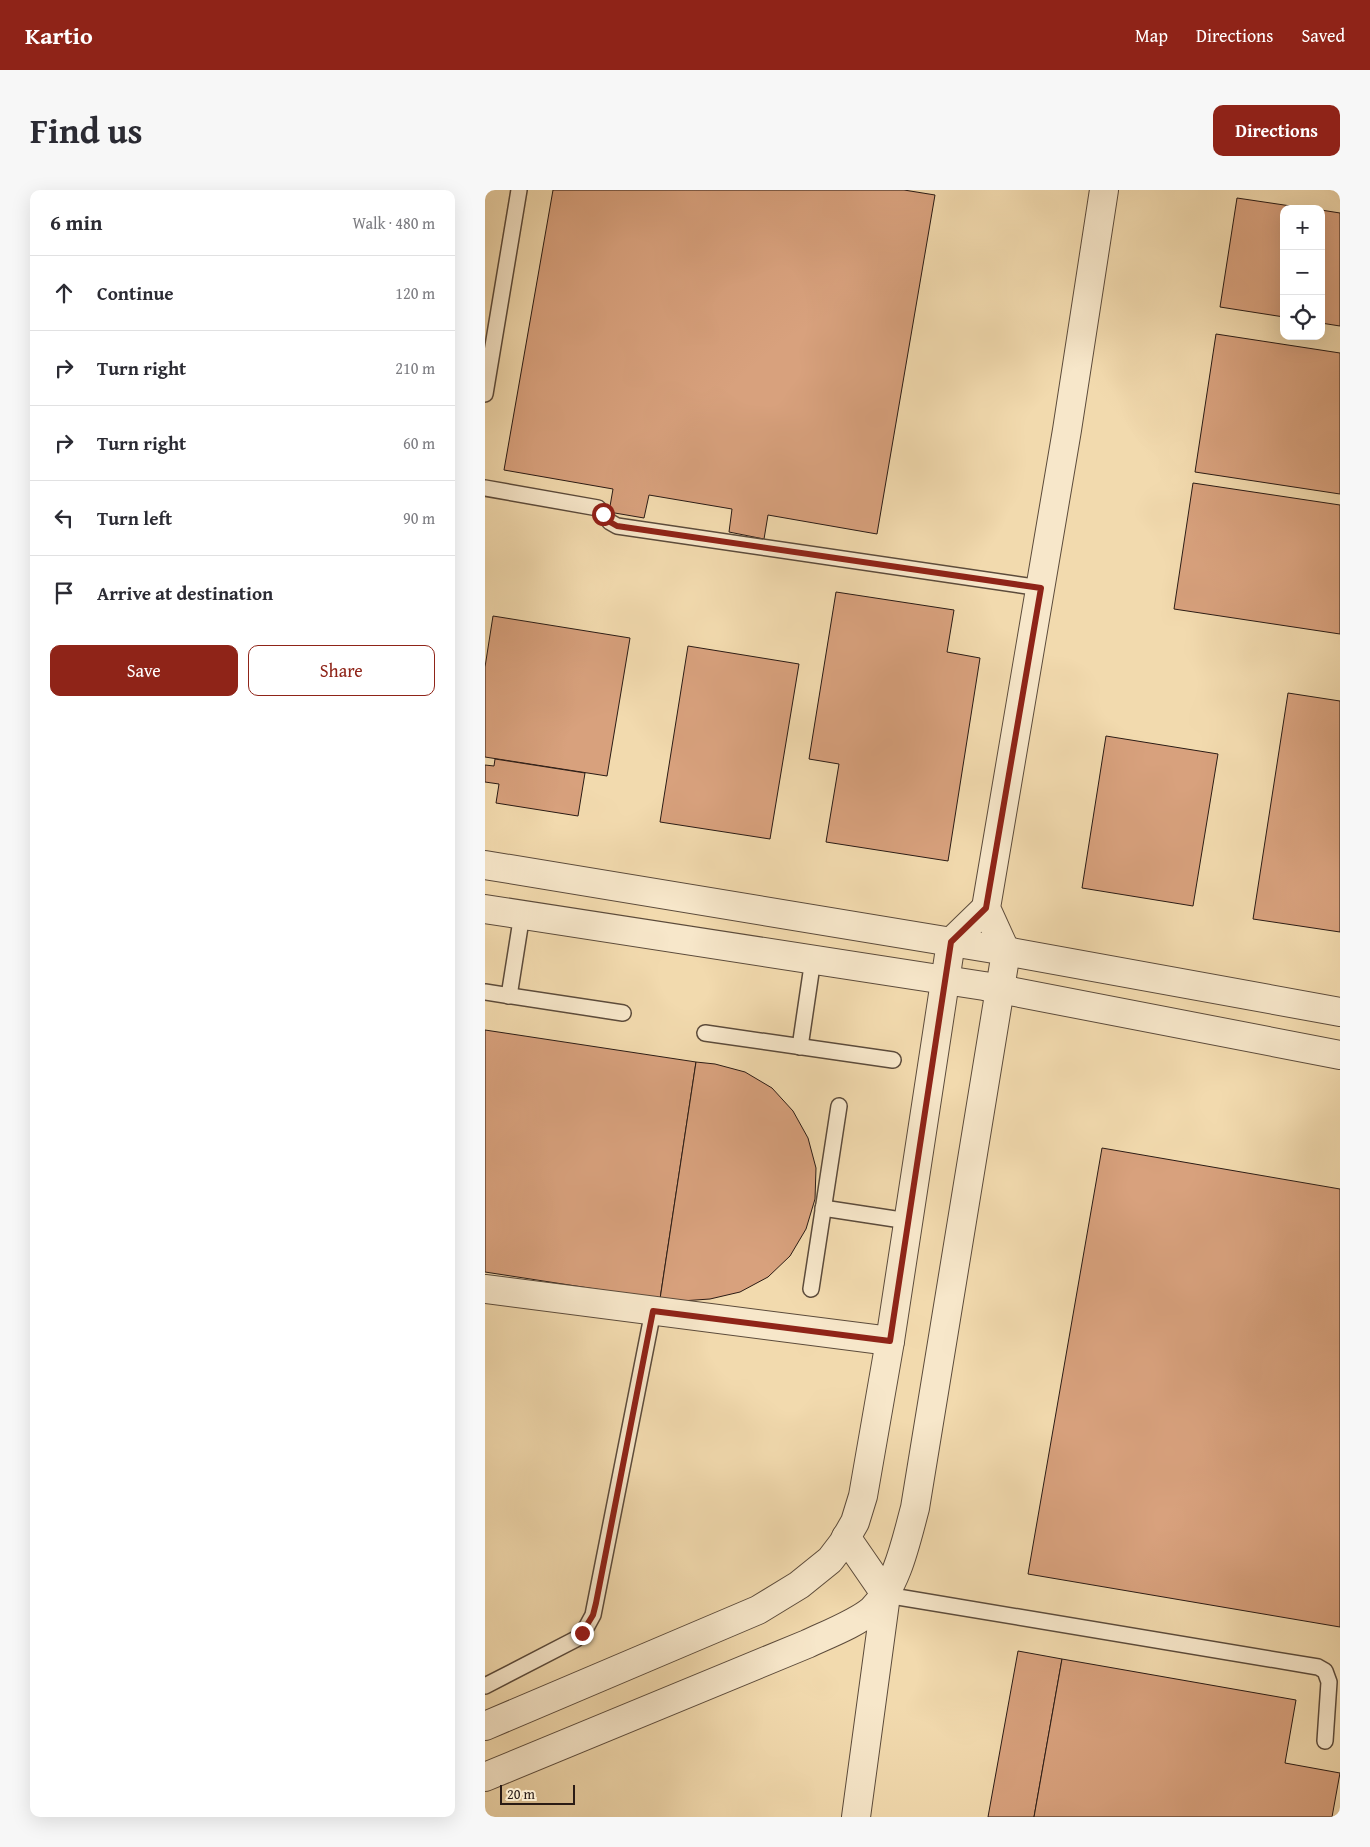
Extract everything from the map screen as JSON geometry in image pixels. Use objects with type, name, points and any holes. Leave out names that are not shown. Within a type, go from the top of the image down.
[{"type":"street","points":[[856,1817],[885,1595],[904,1551],[915,1508],[1006,952],[986,908],[1067,430],[1104,190]]},
{"type":"street","points":[[485,864],[951,942],[1340,1012]]},
{"type":"street","points":[[485,1726],[758,1610],[799,1585],[830,1560],[846,1537],[855,1522],[863,1496],[890,1341],[951,942],[986,908]]},
{"type":"street","points":[[485,909],[945,980],[1340,1055]]},
{"type":"street","points":[[485,1289],[890,1341]]},
{"type":"street","points":[[846,1537],[885,1595]]},
{"type":"street","points":[[486,1773],[807,1644],[871,1611],[885,1595]]},
{"type":"lane","points":[[485,394],[519,190]]},
{"type":"lane","points":[[485,488],[598,508],[610,522],[617,526],[1041,588]]},
{"type":"lane","points":[[509,996],[522,914]]},
{"type":"lane","points":[[800,1047],[813,959]]},
{"type":"lane","points":[[485,992],[623,1013]]},
{"type":"lane","points":[[705,1033],[893,1060]]},
{"type":"lane","points":[[811,1289],[839,1106]]},
{"type":"lane","points":[[823,1208],[908,1222]]},
{"type":"lane","points":[[485,1686],[576,1639],[593,1615],[653,1311]]},
{"type":"lane","points":[[885,1595],[1318,1667],[1325,1671],[1329,1682],[1325,1741]]},
{"type":"building","points":[[553,190],[904,190],[935,195],[877,534],[768,515],[764,539],[729,532],[732,509],[649,495],[644,518],[609,512],[613,489],[504,470]]},
{"type":"building","points":[[1237,198],[1284,205],[1280,205],[1280,316],[1220,307]]},
{"type":"building","points":[[1325,211],[1340,213],[1340,326],[1325,324]]},
{"type":"building","points":[[1216,334],[1340,353],[1340,494],[1195,472]]},
{"type":"building","points":[[1193,483],[1340,505],[1340,634],[1174,609]]},
{"type":"building","points":[[836,592],[954,610],[947,652],[980,658],[948,861],[826,842],[839,764],[809,759]]},
{"type":"building","points":[[493,616],[630,638],[607,776],[485,757],[485,667]]},
{"type":"building","points":[[688,646],[799,664],[770,839],[660,822]]},
{"type":"building","points":[[1288,693],[1340,701],[1340,932],[1253,919]]},
{"type":"building","points":[[1106,736],[1218,754],[1193,906],[1082,888]]},
{"type":"building","points":[[495,759],[585,773],[578,816],[496,803],[499,784],[485,782],[485,765],[494,766]]},
{"type":"building","points":[[485,1030],[696,1062],[660,1299],[485,1272]]},
{"type":"building","points":[[696,1062],[715,1064],[745,1072],[772,1088],[793,1111],[808,1138],[816,1168],[815,1199],[806,1229],[790,1256],[768,1277],[740,1292],[710,1299],[681,1301],[660,1299]]},
{"type":"building","points":[[1102,1148],[1340,1189],[1340,1627],[1028,1574]]},
{"type":"building","points":[[1018,1651],[1062,1659],[1034,1817],[988,1817]]},
{"type":"building","points":[[1062,1659],[1296,1700],[1285,1763],[1340,1773],[1332,1817],[1034,1817]]},
{"type":"route","points":[[582,1633],[593,1615],[596,1603],[653,1311],[890,1341],[951,942],[986,908],[1041,588],[617,526],[610,522],[603,514]]}]
